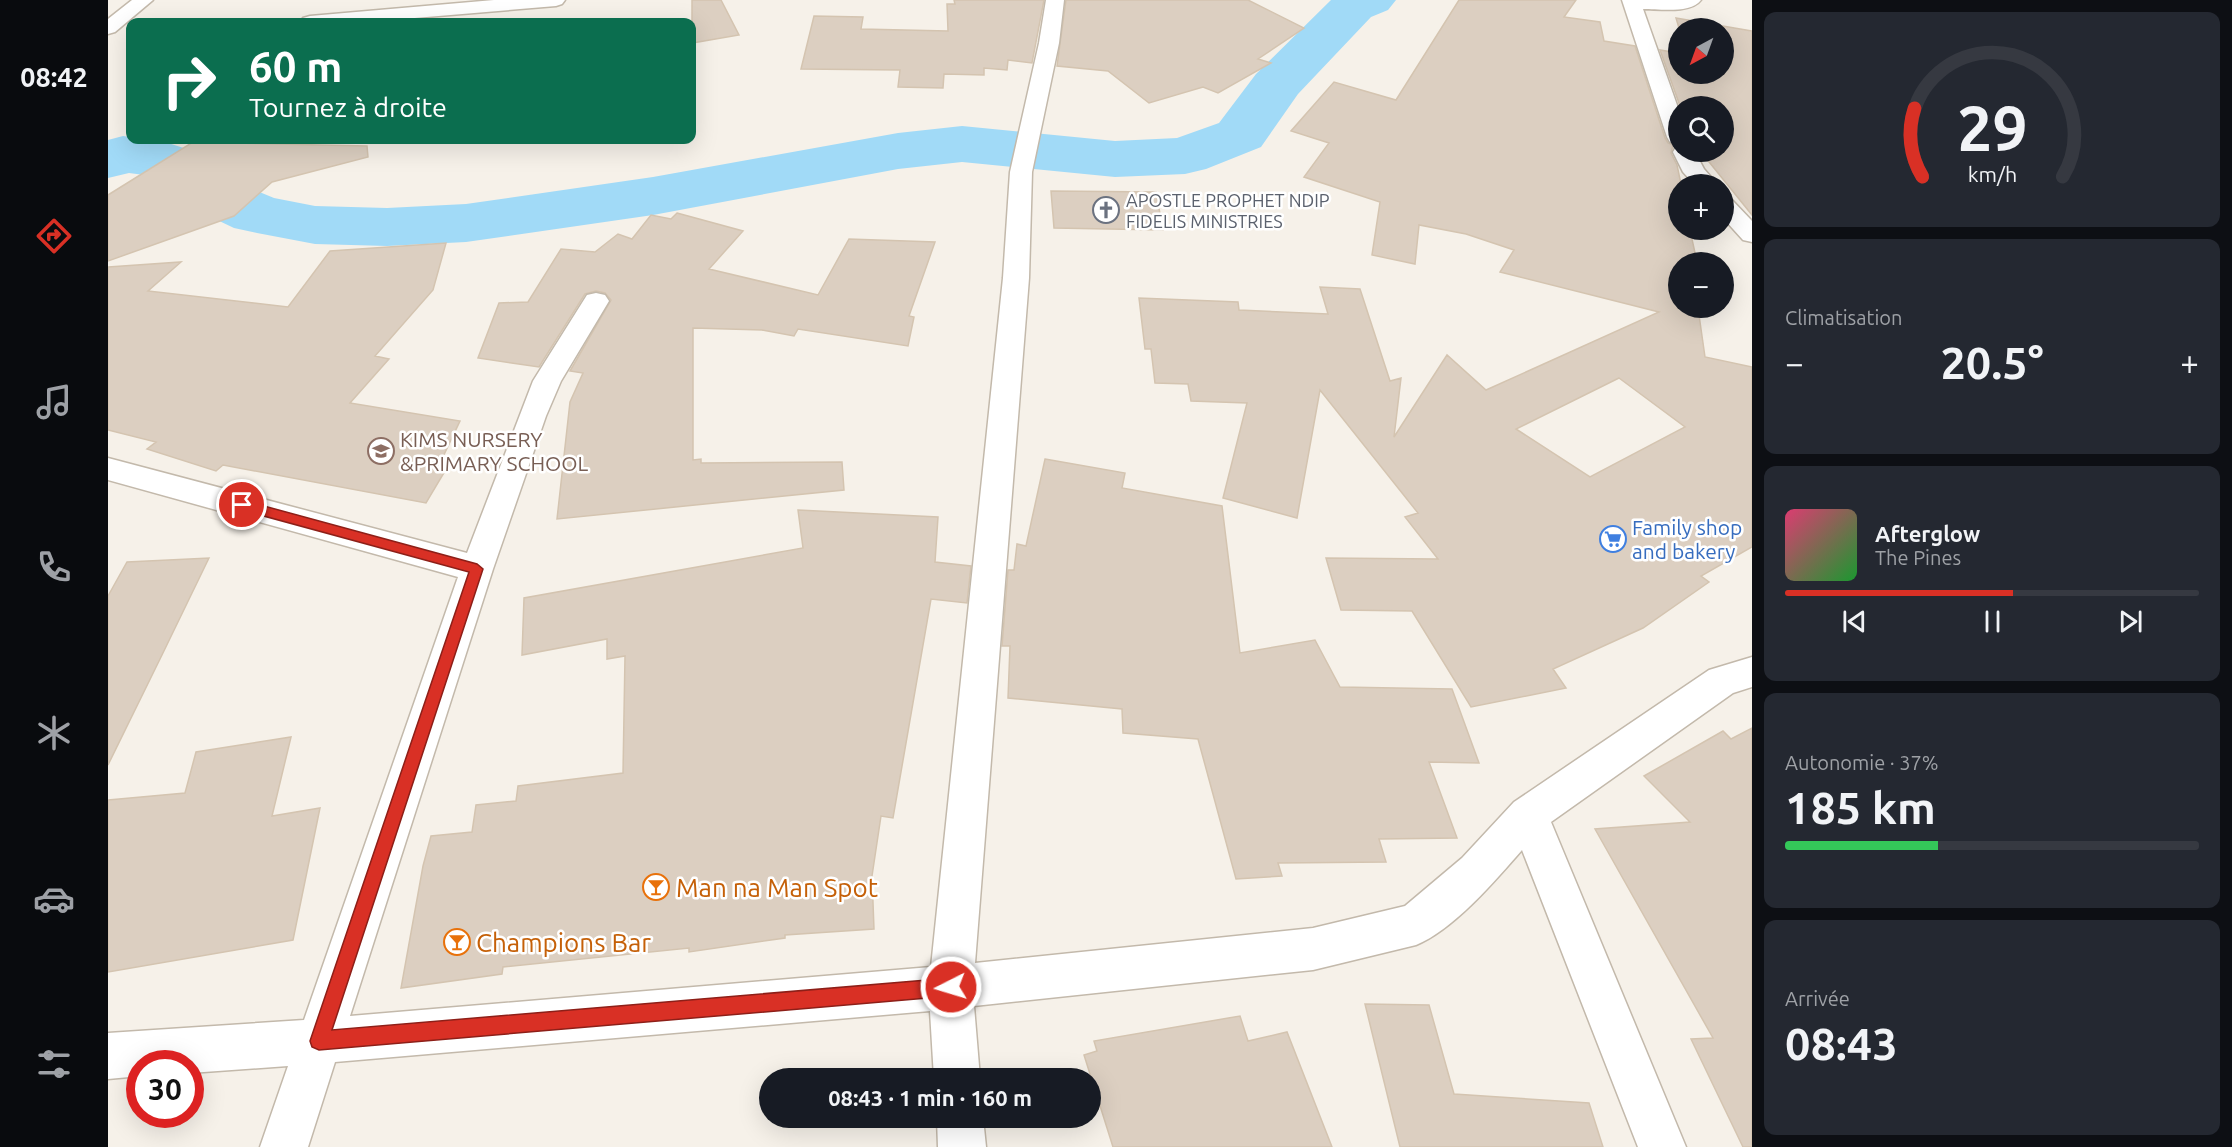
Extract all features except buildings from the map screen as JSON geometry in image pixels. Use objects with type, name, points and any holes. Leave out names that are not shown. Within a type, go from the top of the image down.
[{"type":"street","points":[[108,28],[144,0]]},
{"type":"street","points":[[355,18],[556,0]]},
{"type":"street","points":[[956,1068],[951,987],[1016,278],[1021,173],[1053,29],[1056,0]]},
{"type":"street","points":[[1668,108],[1632,2],[1683,3],[1692,0]]},
{"type":"street","points":[[1734,216],[1752,235]]},
{"type":"street","points":[[284,1147],[477,569],[532,416],[547,381],[596,301]]},
{"type":"street","points":[[108,469],[477,569]]},
{"type":"street","points":[[108,1056],[319,1041],[951,987],[1313,949],[1416,924],[1476,872],[1528,815],[1722,681],[1752,672]]},
{"type":"street","points":[[1528,815],[1662,1147]]},
{"type":"street","points":[[961,1128],[962,1147]]},
{"type":"waterway","points":[[108,160],[123,154],[165,160],[193,171],[216,196],[257,214],[315,225],[387,227],[466,223],[653,196],[898,151],[962,144],[1115,159],[1185,156],[1240,135],[1258,113],[1275,86],[1353,6],[1371,0]]},
{"type":"place","name":"APOSTLE PROPHET NDIP FIDELIS MINISTRIES","points":[[1106,210]]},
{"type":"place","name":"KIMS NURSERY &PRIMARY SCHOOL","points":[[381,451]]},
{"type":"place","name":"Family shop and bakery","points":[[1613,539]]},
{"type":"place","name":"Man na Man Spot","points":[[656,887]]},
{"type":"place","name":"Champions Bar","points":[[457,942]]},
{"type":"route","points":[[242,505],[477,569],[319,1041],[951,987]]}]
